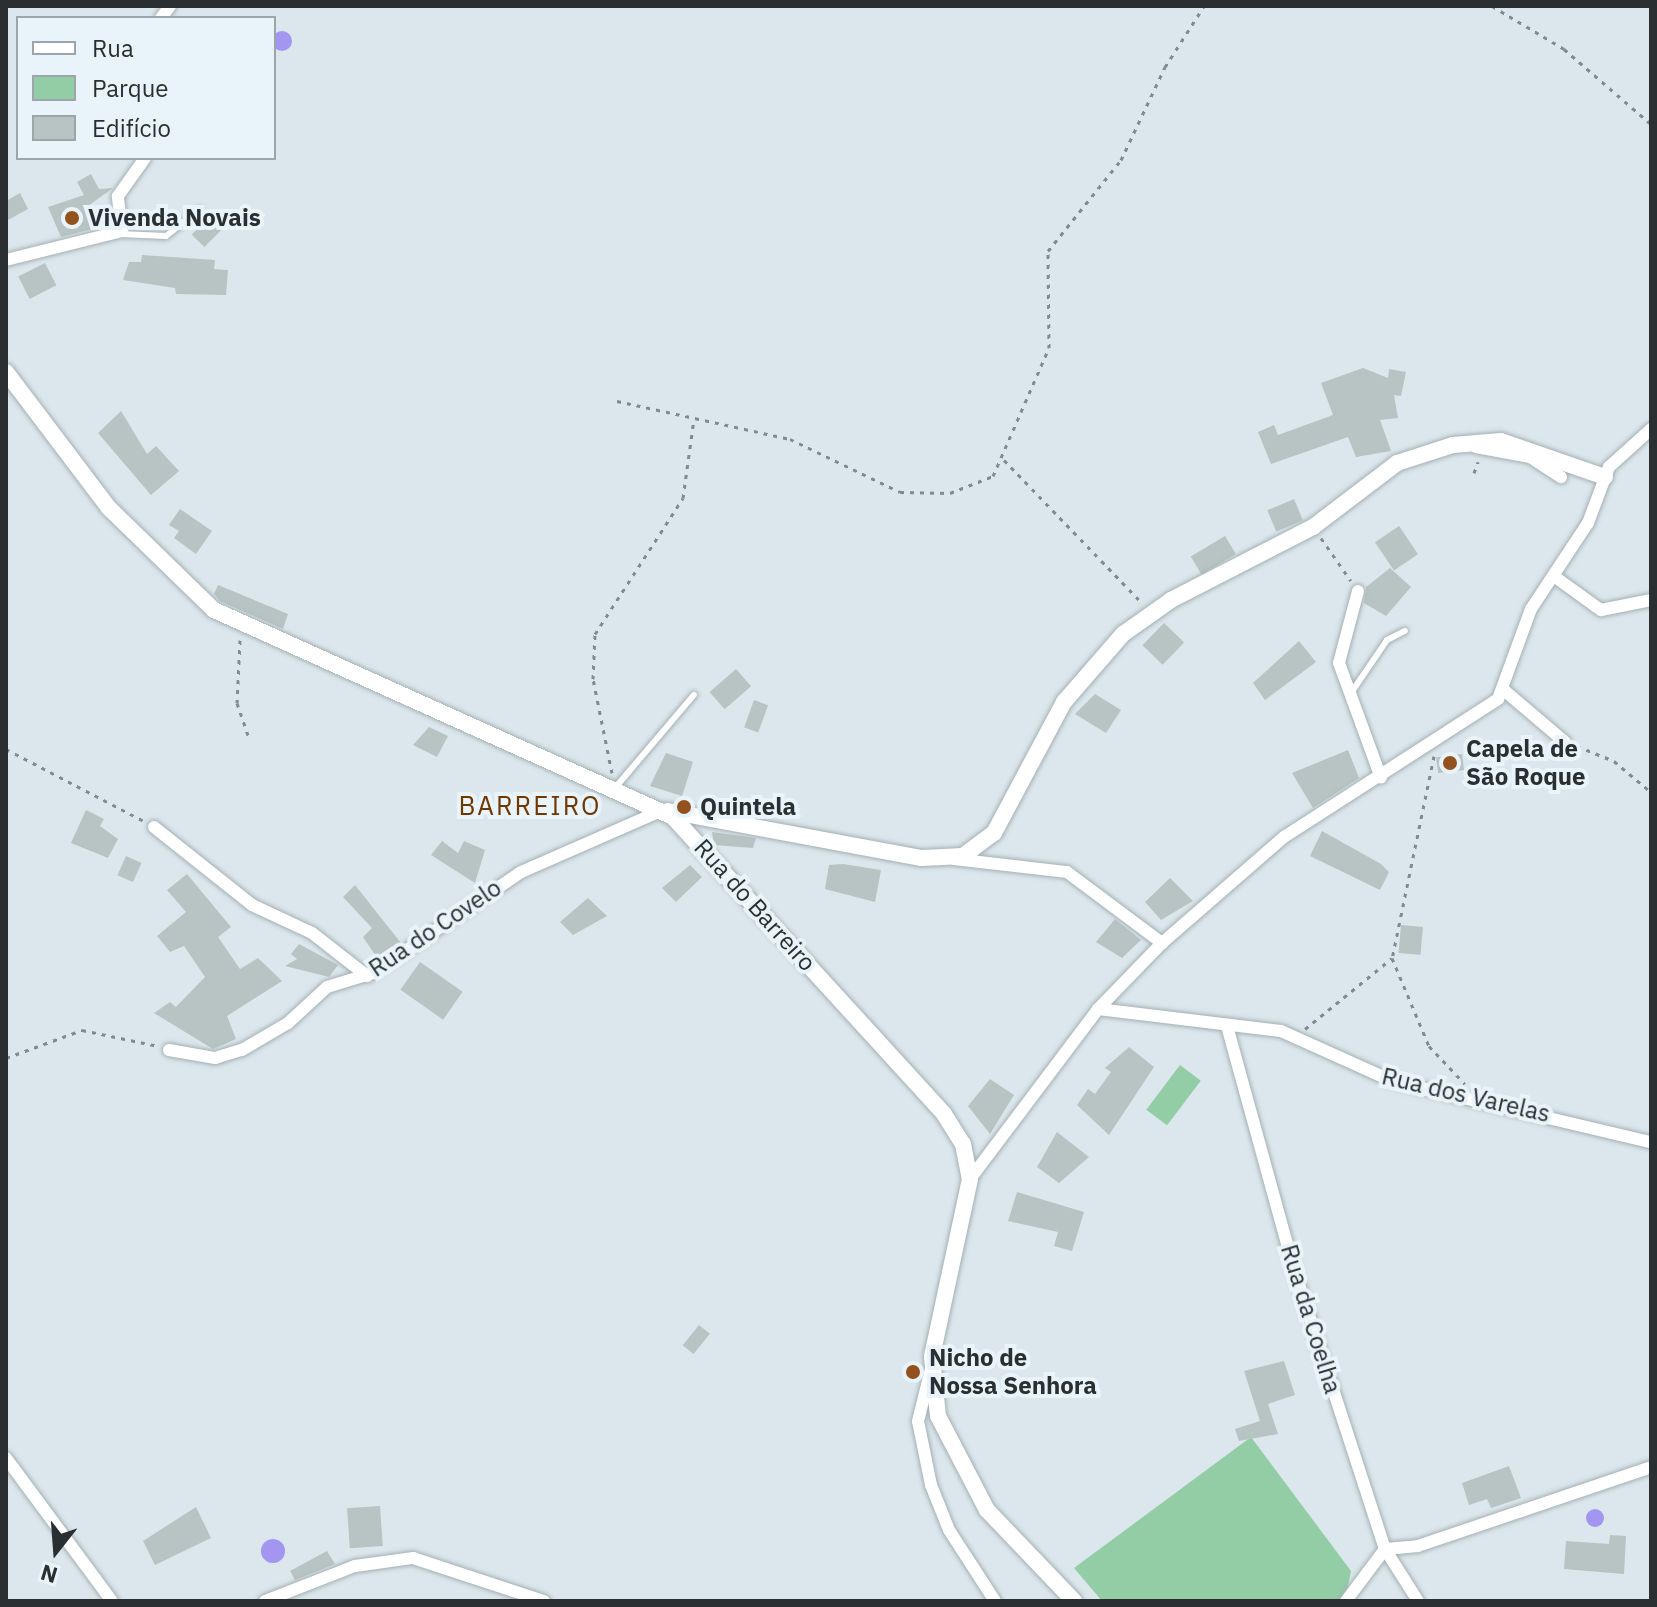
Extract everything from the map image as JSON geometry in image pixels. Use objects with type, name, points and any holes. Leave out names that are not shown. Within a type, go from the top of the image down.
[{"type":"street","points":[[6,260],[118,234],[125,223],[118,196],[144,160]]},
{"type":"street","name":"Rua do Barreiro","points":[[6,372],[124,525],[201,601],[241,624],[663,810],[944,1114],[963,1144],[970,1179]]},
{"type":"street","points":[[995,1601],[949,1530],[931,1485],[918,1421],[933,1363],[970,1179],[1098,1009],[1162,943],[1275,844],[1436,746],[1505,691],[1528,617],[1555,577],[1605,477],[1651,429]]},
{"type":"street","points":[[951,858],[994,833],[1073,688],[1150,613],[1313,527],[1385,470],[1444,447],[1519,444],[1605,477]]},
{"type":"street","points":[[1444,447],[1525,455],[1561,477]]},
{"type":"street","points":[[1555,577],[1601,610],[1651,600]]},
{"type":"street","points":[[1358,591],[1338,652],[1381,778]]},
{"type":"street","points":[[1505,691],[1565,742]]},
{"type":"street","points":[[663,810],[951,858],[1067,872],[1162,943]]},
{"type":"street","name":"Rua do Covelo","points":[[169,1050],[198,1057],[232,1054],[288,1023],[327,987],[367,976],[521,872],[663,810]]},
{"type":"street","points":[[154,827],[252,905],[318,937],[367,976]]},
{"type":"street","name":"Rua dos Varelas","points":[[1098,1009],[1297,1035],[1392,1081],[1484,1099],[1651,1142]]},
{"type":"street","name":"Rua da Coelha","points":[[1227,1026],[1294,1269],[1385,1549],[1418,1601]]},
{"type":"street","points":[[933,1363],[938,1416],[961,1472],[987,1510],[1074,1601]]},
{"type":"street","points":[[6,1458],[112,1601]]},
{"type":"street","points":[[1346,1601],[1385,1549],[1424,1544],[1651,1467]]},
{"type":"street","points":[[265,1601],[355,1566],[413,1558],[544,1601]]},
{"type":"lane","points":[[118,234],[166,236],[199,210]]},
{"type":"lane","points":[[1350,694],[1387,640],[1405,631]]},
{"type":"lane","points":[[615,788],[694,695]]},
{"type":"path","points":[[617,401],[790,439],[915,495],[983,482],[1004,460],[1049,348],[1048,251],[1121,160],[1165,67],[1204,6]]},
{"type":"path","points":[[1492,6],[1564,49],[1651,124]]},
{"type":"path","points":[[615,788],[593,679],[595,634],[683,498],[694,417]]},
{"type":"path","points":[[1004,460],[1150,613]]},
{"type":"path","points":[[1313,527],[1358,591]]},
{"type":"path","points":[[241,624],[237,703],[248,735]]},
{"type":"path","points":[[1565,742],[1614,761],[1651,792]]},
{"type":"path","points":[[1436,746],[1392,958],[1437,1059],[1484,1099]]},
{"type":"path","points":[[6,749],[154,827]]},
{"type":"path","points":[[1297,1035],[1392,958]]},
{"type":"path","points":[[6,1058],[82,1030],[169,1050]]},
{"type":"green space","points":[[1180,1065],[1201,1081],[1167,1125],[1146,1110]]},
{"type":"green space","points":[[1251,1437],[1351,1571],[1345,1601],[1102,1601],[1074,1568]]},
{"type":"shaded area","points":[[278,31],[286,31],[292,37],[292,45],[286,51],[276,49]]},
{"type":"shaded area","points":[[1595,1509],[1604,1518],[1595,1527],[1586,1518]]},
{"type":"shaded area","points":[[273,1539],[282,1542],[285,1551],[282,1560],[273,1563],[264,1560],[261,1551],[264,1542]]},
{"type":"building","name":"Vivenda Novais","points":[[91,174],[99,189],[113,188],[88,206],[96,228],[61,237],[48,207],[84,195],[77,182]]},
{"type":"building","points":[[20,193],[28,209],[6,221],[6,201]]},
{"type":"building","points":[[210,216],[223,229],[204,247],[192,234]]},
{"type":"building","points":[[142,255],[215,260],[214,269],[228,270],[226,295],[176,294],[175,288],[123,280],[129,262],[141,262]]},
{"type":"building","points":[[45,263],[56,285],[30,299],[18,277]]},
{"type":"building","points":[[1363,368],[1388,378],[1389,369],[1406,372],[1401,396],[1394,395],[1398,418],[1380,420],[1391,451],[1356,457],[1348,437],[1271,464],[1258,432],[1274,425],[1278,435],[1333,415],[1321,383]]},
{"type":"building","points":[[121,411],[147,454],[156,446],[179,471],[151,495],[98,433]]},
{"type":"building","points":[[1294,499],[1303,520],[1276,532],[1267,510]]},
{"type":"building","points":[[180,509],[212,531],[196,554],[174,538],[179,531],[169,525]]},
{"type":"building","points":[[1399,526],[1418,554],[1394,570],[1375,542]]},
{"type":"building","points":[[1225,536],[1236,554],[1202,575],[1191,557]]},
{"type":"building","points":[[1390,568],[1411,587],[1386,616],[1364,603],[1366,587]]},
{"type":"building","points":[[218,585],[288,614],[283,629],[220,601],[214,594]]},
{"type":"building","points":[[1164,623],[1184,642],[1163,665],[1142,645]]},
{"type":"building","points":[[1299,641],[1316,662],[1265,700],[1253,683]]},
{"type":"building","points":[[736,669],[751,686],[725,709],[710,692]]},
{"type":"building","points":[[1095,694],[1121,710],[1106,733],[1075,714]]},
{"type":"building","points":[[754,700],[768,705],[758,732],[744,727]]},
{"type":"building","points":[[429,727],[448,736],[437,757],[413,745]]},
{"type":"building","points":[[1348,750],[1359,778],[1313,808],[1292,773]]},
{"type":"building","points":[[666,753],[693,762],[682,796],[650,786]]},
{"type":"building","name":"Capela de São Roque","points":[[1462,754],[1464,770],[1438,773],[1436,757]]},
{"type":"building","points":[[742,804],[762,808],[760,817],[740,813]]},
{"type":"building","points":[[86,810],[104,819],[100,826],[118,839],[108,858],[71,843]]},
{"type":"building","points":[[1322,831],[1381,864],[1389,872],[1380,890],[1310,856]]},
{"type":"building","points":[[712,832],[756,838],[753,848],[714,845]]},
{"type":"building","points":[[442,841],[458,853],[464,841],[485,850],[475,883],[431,855]]},
{"type":"building","points":[[126,856],[142,863],[133,882],[117,875]]},
{"type":"building","points":[[690,865],[702,877],[676,902],[662,888]]},
{"type":"building","points":[[829,865],[881,870],[875,902],[825,889]]},
{"type":"building","points":[[187,874],[231,927],[218,937],[240,969],[258,958],[282,981],[227,1016],[236,1039],[213,1049],[154,1013],[170,1002],[176,1007],[205,977],[184,946],[170,952],[157,936],[186,912],[167,890]]},
{"type":"building","points":[[1170,878],[1193,901],[1161,920],[1145,902]]},
{"type":"building","points":[[355,885],[401,943],[378,959],[363,937],[372,928],[343,897]]},
{"type":"building","points":[[588,898],[607,916],[573,935],[560,922]]},
{"type":"building","points":[[1115,919],[1141,940],[1122,958],[1096,942]]},
{"type":"building","points":[[1401,925],[1423,927],[1420,955],[1399,953]]},
{"type":"building","points":[[299,944],[338,965],[329,977],[285,966],[297,959],[291,954]]},
{"type":"building","points":[[420,962],[463,992],[443,1020],[400,990]]},
{"type":"building","points":[[1129,1047],[1154,1067],[1109,1135],[1077,1105],[1088,1089],[1095,1094],[1111,1072],[1105,1068]]},
{"type":"building","points":[[990,1079],[1014,1095],[990,1134],[968,1106]]},
{"type":"building","points":[[1057,1132],[1089,1157],[1059,1183],[1037,1167]]},
{"type":"building","points":[[1017,1192],[1084,1212],[1072,1251],[1054,1246],[1058,1232],[1008,1221]]},
{"type":"building","points":[[699,1325],[710,1334],[694,1354],[683,1345]]},
{"type":"building","points":[[1284,1361],[1295,1395],[1268,1404],[1278,1434],[1239,1441],[1235,1429],[1260,1421],[1244,1371]]},
{"type":"building","points":[[1509,1466],[1521,1498],[1491,1508],[1487,1499],[1469,1505],[1462,1483]]},
{"type":"building","points":[[380,1506],[383,1546],[350,1548],[347,1508]]},
{"type":"building","points":[[196,1507],[211,1538],[155,1565],[143,1541]]},
{"type":"building","points":[[1610,1535],[1626,1536],[1624,1574],[1564,1569],[1566,1541],[1609,1544]]},
{"type":"building","points":[[327,1551],[335,1564],[295,1580],[290,1571]]},
{"type":"place","name":"Vivenda Novais","points":[[72,218]]},
{"type":"place","name":"Capela de São Roque","points":[[1450,763]]},
{"type":"place","name":"Quintela","points":[[684,807]]},
{"type":"place","name":"Nicho de Nossa Senhora","points":[[913,1372]]},
{"type":"district","name":"BARREIRO","points":[[530,806]]}]
